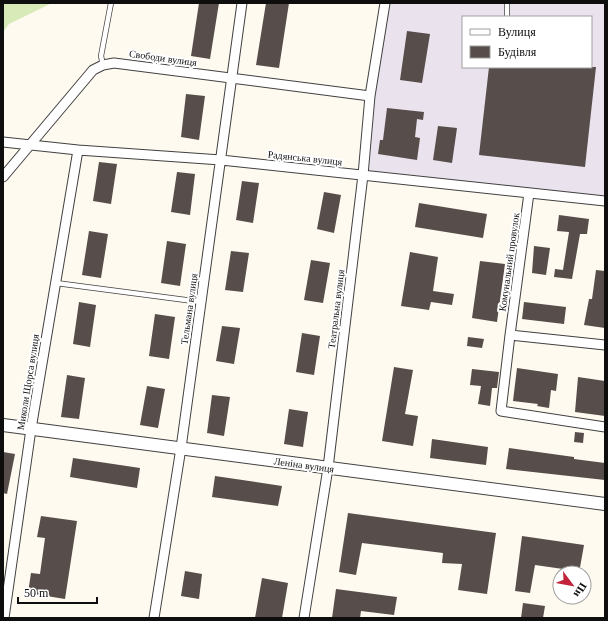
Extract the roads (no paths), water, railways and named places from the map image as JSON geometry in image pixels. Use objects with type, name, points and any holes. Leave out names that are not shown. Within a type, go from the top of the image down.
[{"type":"street","name":"Тельмана вулиця","points":[[154,618],[181,448],[242,3]]},
{"type":"street","name":"Театральна вулиця","points":[[304,618],[328,468],[363,175],[370,96],[385,3]]},
{"type":"street","name":"Свободи вулиця","points":[[103,65],[114,63],[370,96]]},
{"type":"street","points":[[3,177],[93,70],[103,65]]},
{"type":"street","name":"Радянська вулиця","points":[[3,142],[78,150],[221,160],[605,201]]},
{"type":"street","name":"Миколи Щорса вулиця","points":[[4,618],[31,429],[78,150]]},
{"type":"street","name":"Комунальний провулок","points":[[529,193],[501,411],[605,427]]},
{"type":"street","points":[[510,335],[605,345]]},
{"type":"street","name":"Леніна вулиця","points":[[3,425],[605,504]]},
{"type":"lane","points":[[103,65],[101,56],[111,3]]},
{"type":"lane","points":[[506,16],[507,3]]},
{"type":"lane","points":[[55,283],[201,302]]}]
